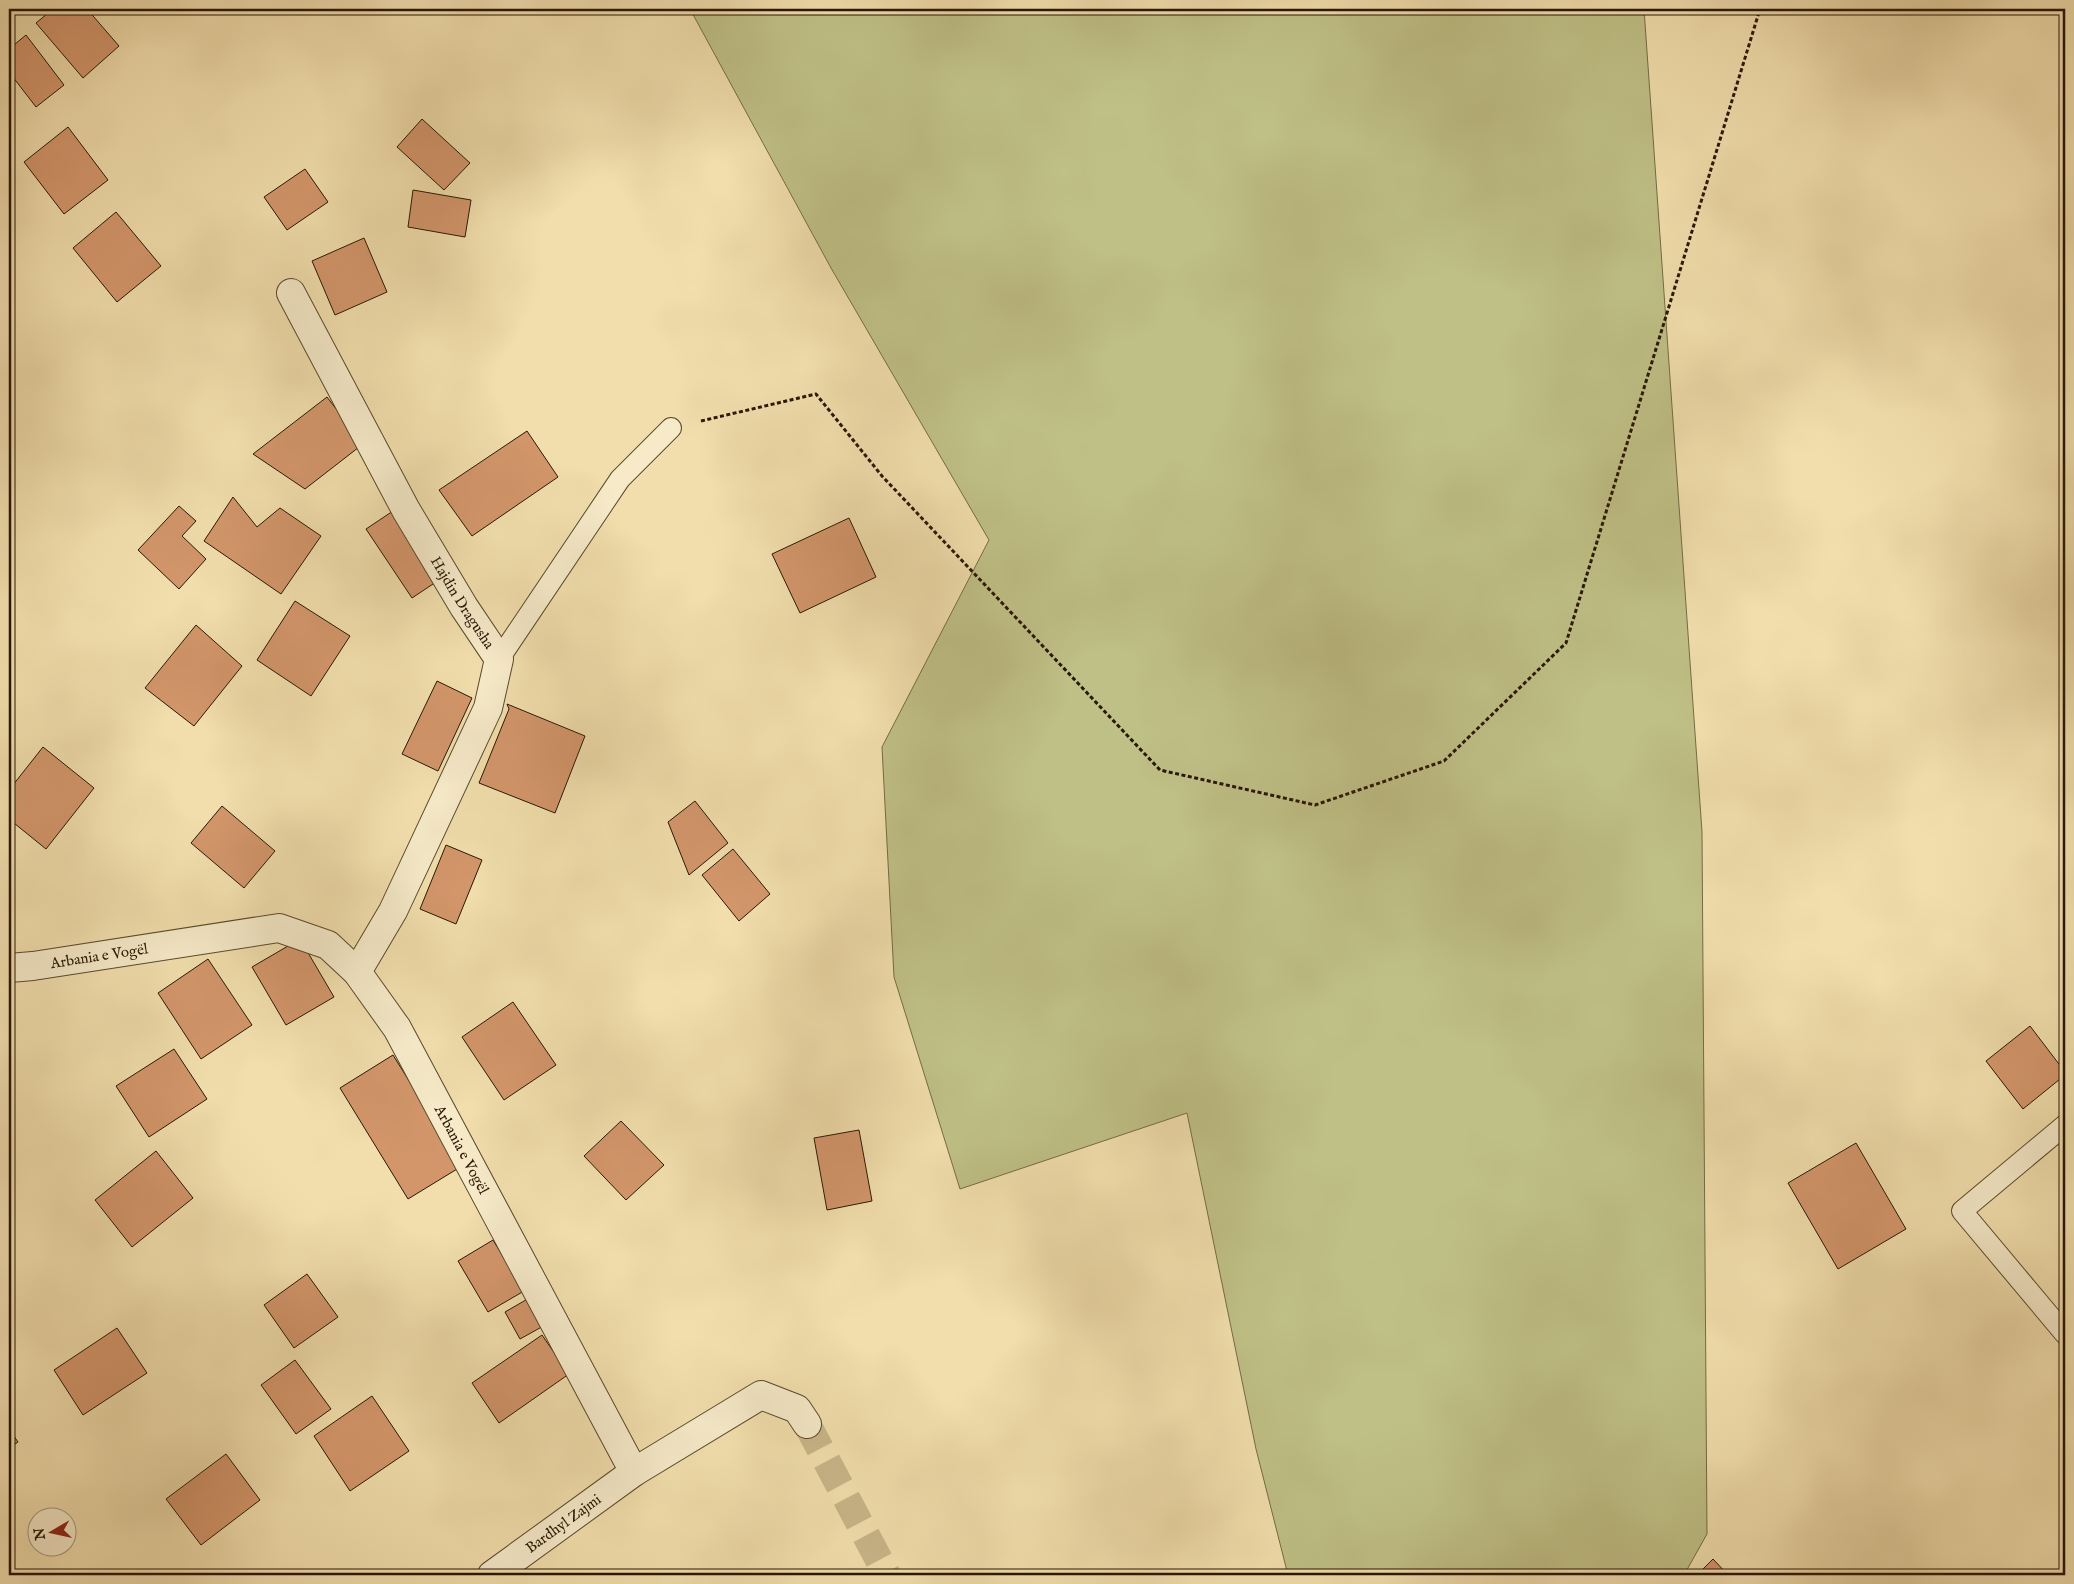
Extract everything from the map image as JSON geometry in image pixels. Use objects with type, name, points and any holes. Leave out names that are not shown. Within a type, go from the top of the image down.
[{"type":"street","name":"Hajdin Dragusha","points":[[291,293],[406,510],[464,607],[499,659],[488,708],[393,911],[357,972]]},
{"type":"street","name":"Arbania e Vogël","points":[[9,968],[53,963],[279,928],[328,946],[357,972],[396,1028],[634,1472]]},
{"type":"street","points":[[634,1472],[761,1395],[797,1409],[807,1424]]},
{"type":"street","name":"Bardhyl Zajmi","points":[[492,1575],[634,1472]]},
{"type":"lane","points":[[499,659],[620,480],[672,428]]},
{"type":"lane","points":[[2065,1125],[1962,1211],[2065,1334]]},
{"type":"path","points":[[672,428],[816,394],[882,476],[1160,770],[1315,805],[1444,761],[1566,643],[1760,9]]},
{"type":"green space","points":[[690,9],[1644,9],[1702,832],[1707,1534],[1684,1575],[1288,1575],[1256,1449],[1187,1113],[960,1189],[894,977],[882,747],[989,540],[831,268]]},
{"type":"building","points":[[53,9],[87,9],[119,46],[83,78],[36,23]]},
{"type":"building","points":[[26,35],[64,85],[36,107],[9,72],[9,49]]},
{"type":"building","points":[[422,119],[470,163],[444,190],[397,147]]},
{"type":"building","points":[[68,127],[108,180],[64,214],[24,162]]},
{"type":"building","points":[[305,169],[328,202],[287,230],[264,197]]},
{"type":"building","points":[[413,190],[471,200],[465,237],[408,227]]},
{"type":"building","points":[[116,212],[161,266],[117,302],[73,248]]},
{"type":"building","points":[[364,238],[387,292],[335,315],[312,261]]},
{"type":"building","points":[[327,397],[363,444],[305,489],[253,454]]},
{"type":"building","points":[[527,431],[558,477],[472,536],[439,490]]},
{"type":"building","points":[[233,497],[257,527],[280,508],[321,536],[281,594],[204,541]]},
{"type":"building","points":[[179,506],[196,521],[182,536],[206,559],[179,589],[138,550]]},
{"type":"building","points":[[393,511],[439,580],[412,598],[366,529]]},
{"type":"building","points":[[849,518],[876,577],[800,613],[772,554]]},
{"type":"building","points":[[295,601],[350,636],[311,696],[257,660]]},
{"type":"building","points":[[196,625],[242,666],[194,726],[145,688]]},
{"type":"building","points":[[437,681],[472,698],[438,771],[402,754]]},
{"type":"building","points":[[507,704],[585,736],[555,813],[479,783],[509,709]]},
{"type":"building","points":[[43,747],[94,788],[46,849],[9,819],[9,790]]},
{"type":"building","points":[[695,801],[728,843],[689,875],[668,822]]},
{"type":"building","points":[[222,806],[275,851],[244,888],[191,843]]},
{"type":"building","points":[[446,845],[482,860],[456,924],[420,909]]},
{"type":"building","points":[[733,849],[770,894],[739,921],[702,875]]},
{"type":"building","points":[[300,939],[334,997],[286,1025],[252,967]]},
{"type":"building","points":[[208,959],[252,1025],[201,1059],[158,993]]},
{"type":"building","points":[[513,1002],[556,1065],[504,1100],[462,1037]]},
{"type":"building","points":[[2030,1026],[2065,1072],[2065,1075],[2023,1109],[1986,1061]]},
{"type":"building","points":[[174,1049],[207,1099],[149,1137],[116,1086]]},
{"type":"building","points":[[393,1055],[462,1166],[408,1199],[340,1088]]},
{"type":"building","points":[[621,1121],[664,1165],[626,1200],[584,1156]]},
{"type":"building","points":[[859,1130],[872,1201],[827,1210],[814,1138]]},
{"type":"building","points":[[1856,1143],[1906,1229],[1838,1269],[1788,1183]]},
{"type":"building","points":[[156,1151],[193,1198],[132,1247],[95,1200]]},
{"type":"building","points":[[493,1240],[524,1291],[488,1312],[458,1261]]},
{"type":"building","points":[[307,1274],[338,1317],[294,1348],[264,1305]]},
{"type":"building","points":[[531,1297],[547,1324],[520,1339],[505,1312]]},
{"type":"building","points":[[117,1328],[147,1373],[83,1415],[54,1370]]},
{"type":"building","points":[[542,1335],[569,1374],[499,1423],[472,1383]]},
{"type":"building","points":[[295,1360],[331,1409],[296,1434],[261,1385]]},
{"type":"building","points":[[372,1396],[409,1451],[350,1491],[314,1436]]},
{"type":"building","points":[[9,1429],[18,1442],[9,1448]]},
{"type":"building","points":[[226,1454],[260,1500],[201,1545],[166,1499]]},
{"type":"building","points":[[1713,1559],[1728,1575],[1697,1575]]},
{"type":"tunnel","points":[[807,1424],[887,1575]]}]
